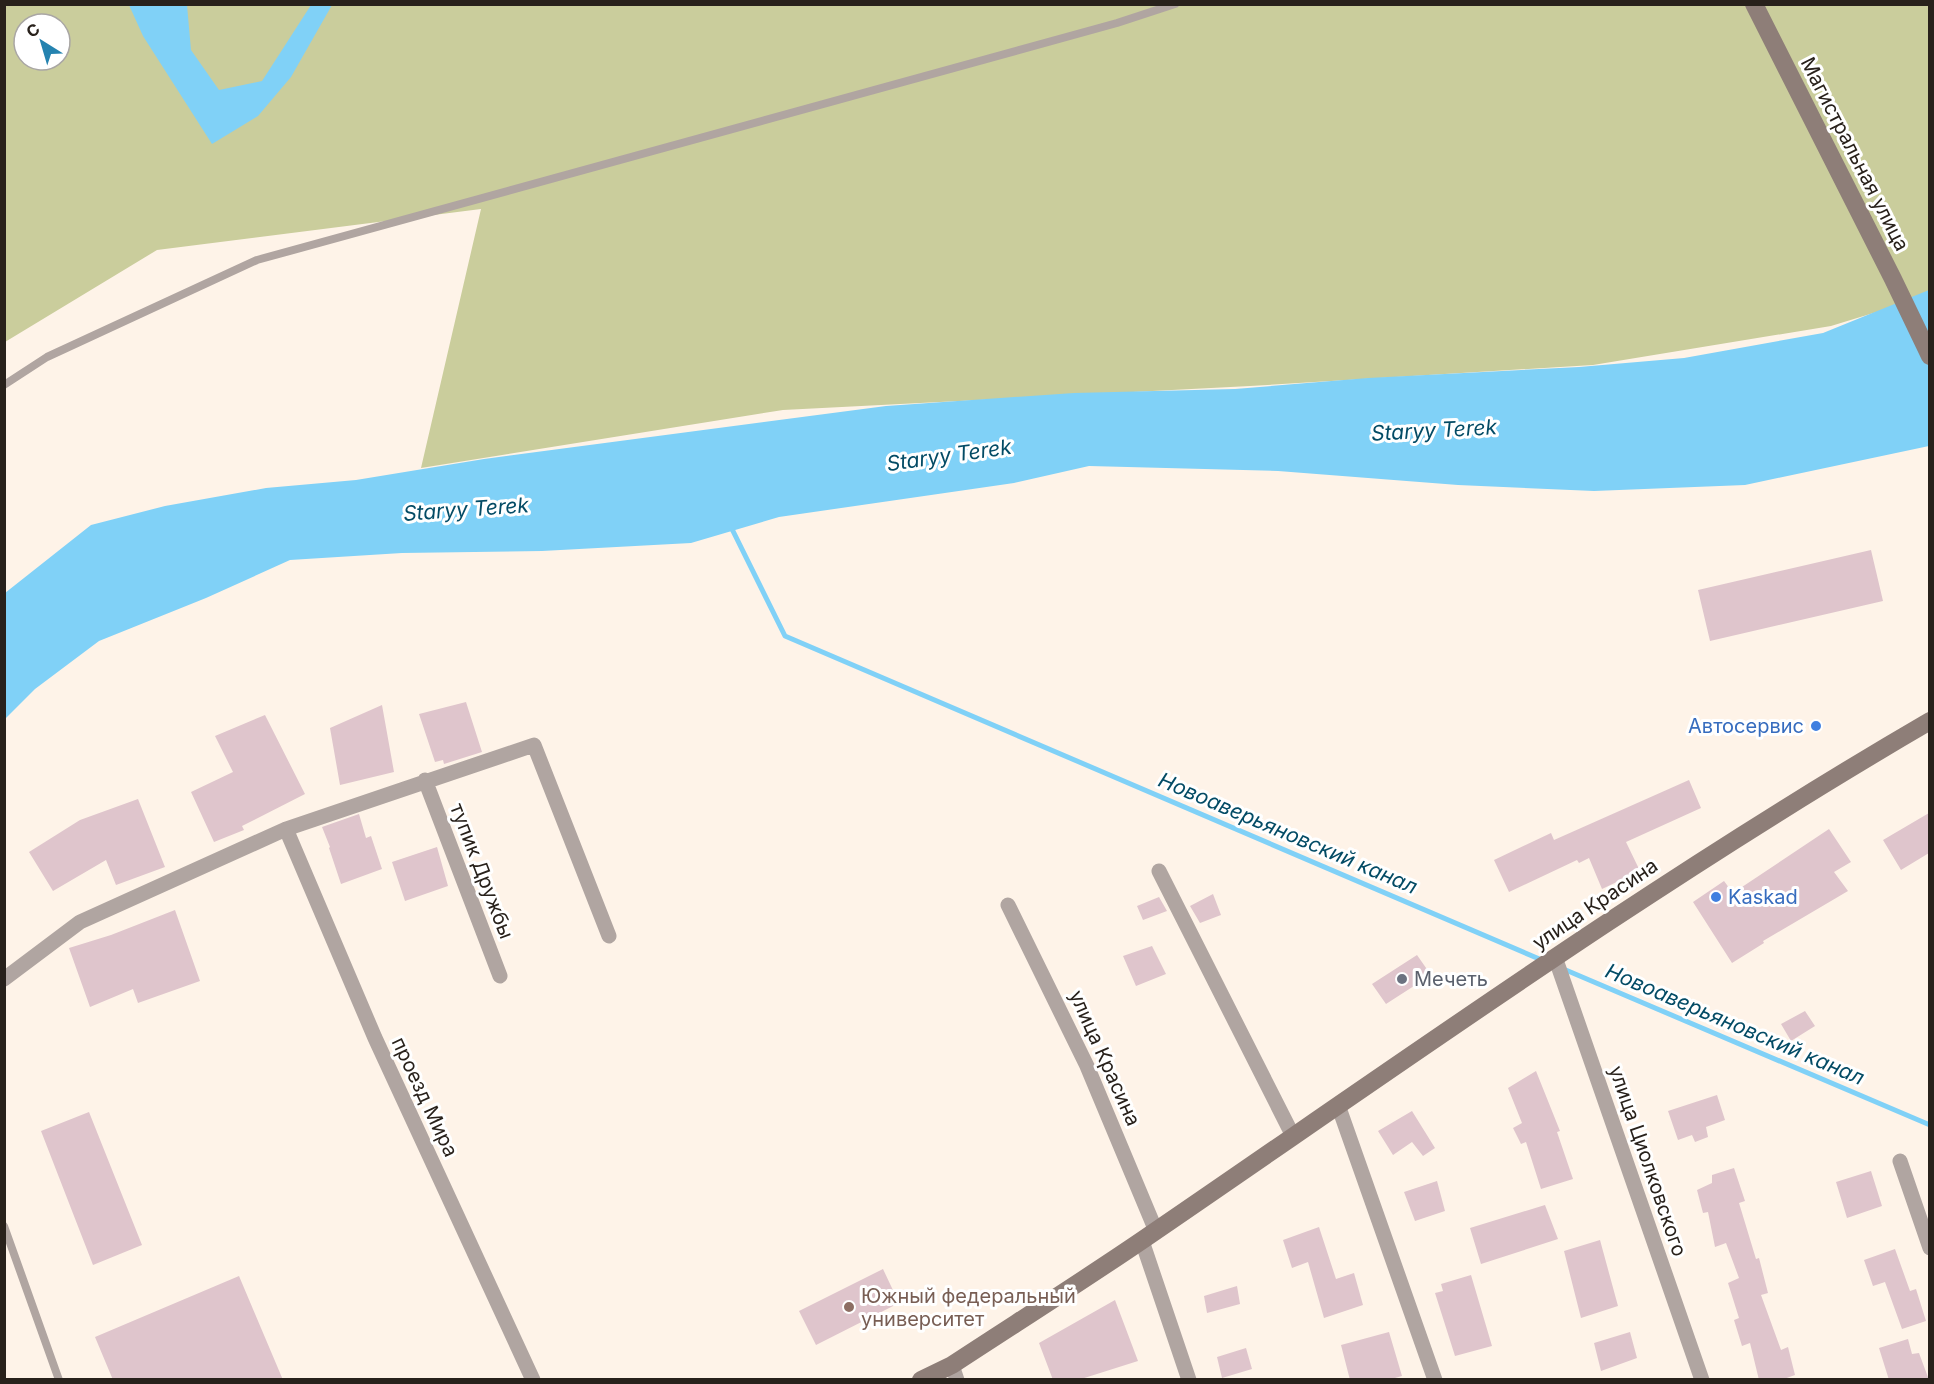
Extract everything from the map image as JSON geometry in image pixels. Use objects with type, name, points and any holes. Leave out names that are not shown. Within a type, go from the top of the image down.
[{"type":"street","name":"Магистральная улица","points":[[1754,4],[1893,279],[1929,356]]},
{"type":"street","name":"улица Красина","points":[[921,1380],[955,1372],[1293,1136],[1555,957],[1712,853],[1825,782],[1929,721]]},
{"type":"street","points":[[4,979],[80,922],[286,829],[425,780],[534,745],[609,936]]},
{"type":"street","name":"тупик Дружбы","points":[[425,780],[500,976]]},
{"type":"street","name":"проезд Мира","points":[[286,829],[375,1038],[533,1380]]},
{"type":"street","points":[[1160,871],[1293,1136]]},
{"type":"street","name":"улица Красина","points":[[1008,905],[1087,1066],[1149,1236]]},
{"type":"street","name":"улица Циолковского","points":[[1555,957],[1701,1380]]},
{"type":"street","points":[[1338,1105],[1435,1380]]},
{"type":"street","points":[[1900,1161],[1929,1248]]},
{"type":"street","points":[[1149,1236],[1189,1380]]},
{"type":"lane","points":[[4,386],[47,357],[257,260],[1117,23],[1175,4]]},
{"type":"lane","points":[[4,1226],[59,1380]]},
{"type":"green space","points":[[4,5],[1929,5],[1929,296],[1831,326],[1593,365],[1250,386],[783,410],[421,468],[481,209],[157,250],[5,342]]},
{"type":"water","points":[[129,5],[187,5],[191,50],[219,90],[262,81],[311,5],[332,5],[291,77],[258,116],[212,144],[143,36]]},
{"type":"water","name":"Staryy Terek","points":[[1929,290],[1929,446],[1745,485],[1594,491],[1458,485],[1278,471],[1089,466],[1014,483],[779,517],[691,543],[542,551],[402,553],[290,560],[206,598],[99,641],[35,689],[5,719],[5,593],[91,525],[165,506],[266,488],[356,480],[484,459],[886,406],[1074,393],[1235,389],[1368,378],[1579,367],[1684,358],[1823,333]]},
{"type":"building","points":[[1871,550],[1883,601],[1710,641],[1698,590]]},
{"type":"building","points":[[466,702],[482,752],[444,764],[443,760],[435,762],[419,714]]},
{"type":"building","points":[[382,705],[394,772],[340,785],[330,728]]},
{"type":"building","points":[[265,715],[305,794],[242,826],[244,830],[214,842],[191,792],[233,772],[215,736]]},
{"type":"building","points":[[1689,780],[1701,808],[1626,842],[1640,871],[1602,889],[1589,858],[1579,863],[1577,860],[1509,892],[1494,860],[1551,833],[1554,840]]},
{"type":"building","points":[[138,799],[165,867],[116,885],[106,860],[53,891],[29,852],[80,820]]},
{"type":"building","points":[[1929,813],[1929,853],[1901,870],[1883,840]]},
{"type":"building","points":[[359,814],[366,838],[371,836],[382,869],[341,884],[322,827]]},
{"type":"building","points":[[1829,829],[1851,862],[1834,872],[1848,891],[1763,941],[1764,943],[1732,963],[1693,902],[1724,881],[1733,893]]},
{"type":"building","points":[[437,847],[448,886],[405,901],[392,862]]},
{"type":"building","points":[[1213,894],[1221,915],[1200,923],[1190,906]]},
{"type":"building","points":[[1159,897],[1167,911],[1143,920],[1137,906]]},
{"type":"building","points":[[175,910],[200,981],[138,1003],[133,989],[90,1007],[69,948],[111,935]]},
{"type":"building","points":[[1152,946],[1166,974],[1136,986],[1123,956]]},
{"type":"building","name":"Мечеть","points":[[1417,955],[1431,975],[1386,1004],[1372,984]]},
{"type":"building","points":[[1805,1011],[1815,1026],[1791,1041],[1781,1024]]},
{"type":"building","points":[[1536,1071],[1560,1131],[1557,1132],[1573,1179],[1541,1189],[1526,1142],[1521,1144],[1513,1128],[1522,1123],[1508,1088]]},
{"type":"building","points":[[1717,1095],[1725,1120],[1706,1127],[1708,1137],[1695,1142],[1692,1135],[1678,1140],[1668,1111]]},
{"type":"building","points":[[1412,1111],[1435,1148],[1423,1156],[1412,1142],[1393,1155],[1378,1131]]},
{"type":"building","points":[[89,1112],[142,1245],[93,1265],[41,1131]]},
{"type":"building","points":[[1734,1168],[1745,1201],[1739,1203],[1756,1259],[1759,1258],[1768,1293],[1761,1295],[1781,1350],[1788,1347],[1795,1375],[1781,1380],[1759,1380],[1750,1343],[1742,1346],[1734,1320],[1739,1318],[1728,1283],[1739,1278],[1726,1243],[1715,1247],[1708,1212],[1703,1213],[1697,1190],[1712,1183],[1712,1175]]},
{"type":"building","points":[[1871,1171],[1882,1206],[1847,1218],[1836,1182]]},
{"type":"building","points":[[1437,1181],[1445,1211],[1415,1221],[1404,1192]]},
{"type":"building","points":[[1545,1205],[1558,1239],[1481,1264],[1470,1228]]},
{"type":"building","points":[[1319,1227],[1336,1279],[1354,1273],[1363,1305],[1324,1318],[1308,1262],[1292,1268],[1283,1240]]},
{"type":"building","points":[[1600,1240],[1618,1306],[1581,1318],[1564,1251]]},
{"type":"building","points":[[1895,1249],[1910,1291],[1916,1289],[1926,1321],[1902,1329],[1885,1282],[1873,1286],[1864,1260]]},
{"type":"building","name":"Южный федеральный университет","points":[[883,1269],[899,1303],[816,1345],[799,1311]]},
{"type":"building","points":[[1471,1275],[1492,1346],[1455,1356],[1435,1293],[1443,1291],[1441,1284]]},
{"type":"building","points":[[239,1276],[283,1380],[113,1380],[95,1337]]},
{"type":"building","points":[[1237,1286],[1240,1304],[1207,1313],[1204,1296]]},
{"type":"building","points":[[1115,1300],[1138,1361],[1078,1380],[1053,1380],[1039,1343]]},
{"type":"building","points":[[1389,1332],[1402,1376],[1388,1380],[1350,1380],[1341,1345]]},
{"type":"building","points":[[1630,1332],[1637,1358],[1601,1371],[1594,1343]]},
{"type":"building","points":[[1908,1339],[1912,1354],[1919,1353],[1929,1380],[1889,1380],[1879,1348]]},
{"type":"building","points":[[1246,1348],[1252,1369],[1222,1378],[1217,1357]]},
{"type":"waterway","name":"Новоаверьяновский канал","points":[[731,527],[785,636],[1544,961]]},
{"type":"waterway","name":"Новоаверьяновский канал","points":[[1561,968],[1930,1125]]},
{"type":"place","name":"Автосервис","points":[[1816,726]]},
{"type":"place","name":"Kaskad","points":[[1716,897]]},
{"type":"place","name":"Мечеть","points":[[1402,979]]},
{"type":"place","name":"Южный федеральный университет","points":[[849,1307]]}]
